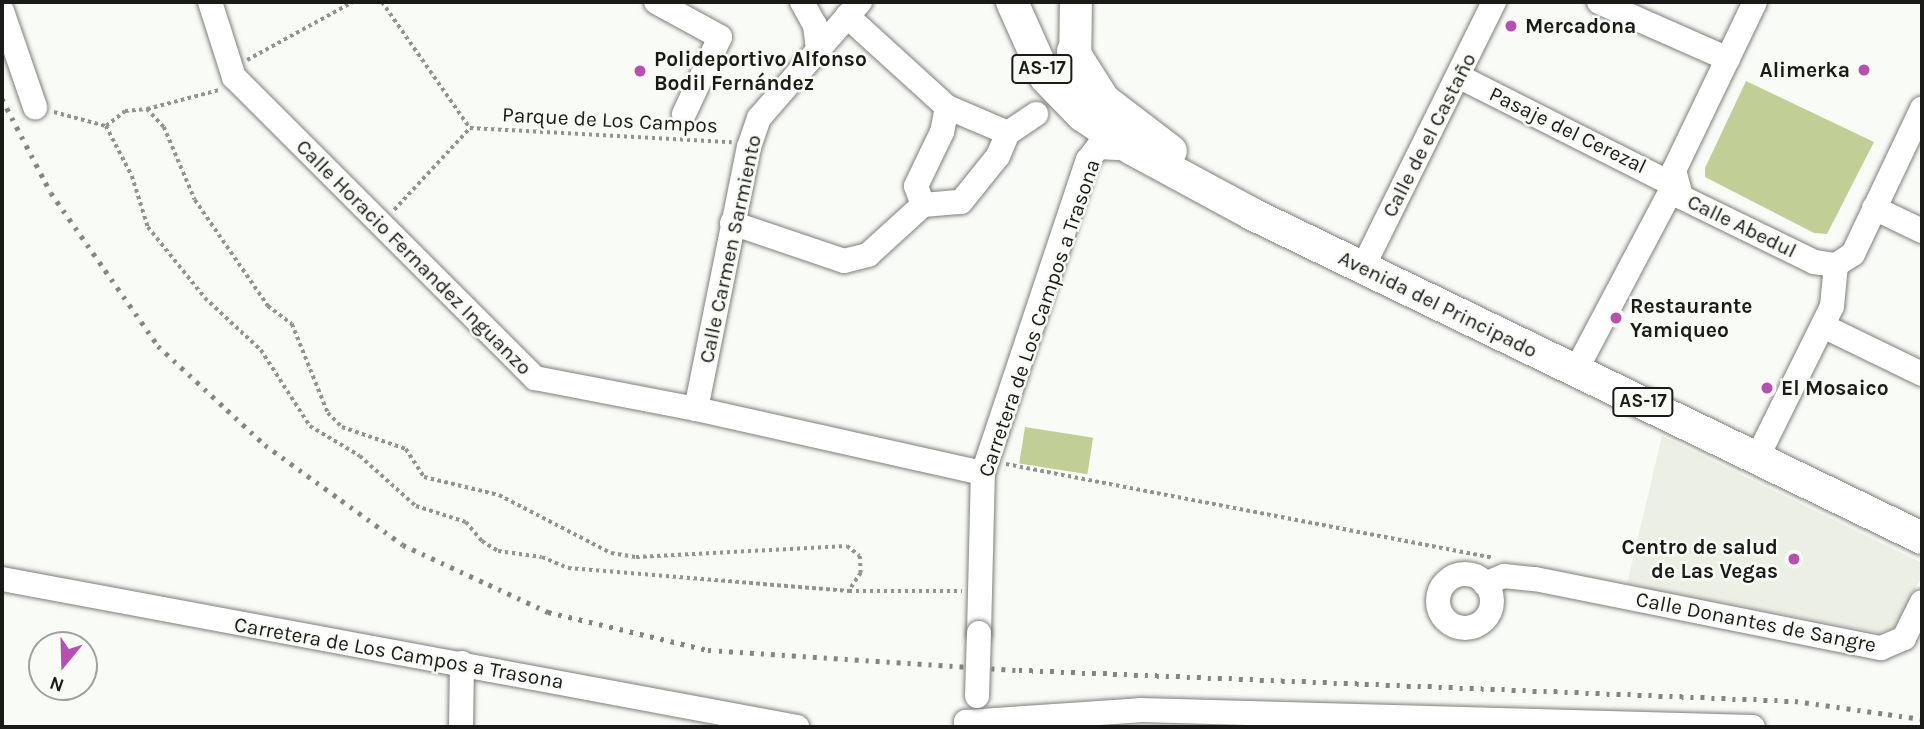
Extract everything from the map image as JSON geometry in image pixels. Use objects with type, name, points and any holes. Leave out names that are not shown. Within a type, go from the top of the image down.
[{"type":"main road","points":[[1015,7],[1045,25],[1075,8]]},
{"type":"main road","name":"Avenida del Principado","points":[[1015,7],[1046,78],[1082,115],[1132,149],[1252,214],[1922,538]]},
{"type":"main road","points":[[1075,8],[1073,51],[1082,115]]},
{"type":"main road","points":[[1035,57],[1049,66],[1061,65],[1073,51]]},
{"type":"main road","points":[[1073,51],[1104,100],[1252,214]]},
{"type":"street","name":"Calle Horacio Fernandez Inguanzo","points":[[210,2],[231,74],[535,378],[985,466]]},
{"type":"street","points":[[656,2],[720,37],[684,114]]},
{"type":"street","points":[[802,2],[816,25],[818,48]]},
{"type":"street","name":"Calle de el Castaño","points":[[1363,267],[1460,77],[1494,2]]},
{"type":"street","points":[[1599,2],[1728,59]]},
{"type":"street","name":"Calle Abedul","points":[[1755,2],[1674,170],[1674,185],[1681,197],[1814,262],[1836,265]]},
{"type":"street","points":[[854,9],[947,107],[1008,133]]},
{"type":"street","name":"Calle Carmen Sarmiento","points":[[696,409],[732,223],[749,147],[759,118],[854,9]]},
{"type":"street","points":[[2,11],[35,107]]},
{"type":"street","name":"Pasaje del Cerezal","points":[[1460,77],[1674,185]]},
{"type":"street","points":[[923,205],[916,186],[942,132],[947,107]]},
{"type":"street","points":[[1757,458],[1832,306],[1836,265],[1853,254],[1922,109]]},
{"type":"street","points":[[732,223],[844,261],[868,255],[923,205],[961,202],[988,172],[1008,133],[1036,114]]},
{"type":"street","points":[[1082,115],[1088,160]]},
{"type":"street","name":"Carretera de Los Campos a Trasona","points":[[964,725],[977,696],[985,466],[1088,160],[1098,147],[1132,149]]},
{"type":"street","points":[[1576,370],[1674,185]]},
{"type":"street","points":[[1874,208],[1922,231]]},
{"type":"street","points":[[1823,326],[1922,374]]},
{"type":"street","name":"Calle Donantes de Sangre","points":[[1485,584],[1504,576],[1535,579],[1881,648],[1904,638],[1922,602]]},
{"type":"street","name":"Carretera de Los Campos a Trasona","points":[[2,579],[797,727]]},
{"type":"street","points":[[461,727],[463,663]]},
{"type":"street","points":[[964,725],[1153,710],[1753,727]]},
{"type":"path","points":[[106,126],[125,111],[215,94],[231,74],[353,2]]},
{"type":"path","points":[[380,224],[470,128],[382,2]]},
{"type":"path","points":[[35,107],[106,126],[132,176],[148,227],[205,298],[261,350],[310,426],[360,456],[416,506],[466,522],[482,541],[498,551],[542,557],[568,568],[849,591],[979,591]]},
{"type":"path","points":[[146,109],[164,127],[195,200],[268,306],[292,324],[328,413],[342,427],[406,449],[424,477],[499,495],[611,552],[636,557],[847,546],[860,556],[861,573],[849,591]]},
{"type":"path","name":"Parque de Los Campos","points":[[470,128],[730,142],[749,147]]},
{"type":"path","points":[[985,466],[1503,560]]},
{"type":"shaded area","points":[[1662,436],[1922,563],[1922,576],[1895,627],[1880,633],[1627,584]]},
{"type":"green space","points":[[1746,81],[1874,142],[1827,234],[1814,233],[1705,177],[1705,168]]},
{"type":"green space","points":[[1025,427],[1093,438],[1087,474],[1019,464]]},
{"type":"railway","points":[[2,99],[51,193],[158,346],[265,445],[403,545],[548,612],[708,650],[1019,670],[1795,701],[1922,719]]},
{"type":"place","name":"Mercadona","points":[[1511,26]]},
{"type":"place","name":"Alimerka","points":[[1864,70]]},
{"type":"place","name":"Polideportivo Alfonso Bodil Fernández","points":[[640,71]]},
{"type":"place","name":"Restaurante Yamiqueo","points":[[1616,318]]},
{"type":"place","name":"El Mosaico","points":[[1767,388]]},
{"type":"place","name":"Centro de salud de Las Vegas","points":[[1794,559]]}]
